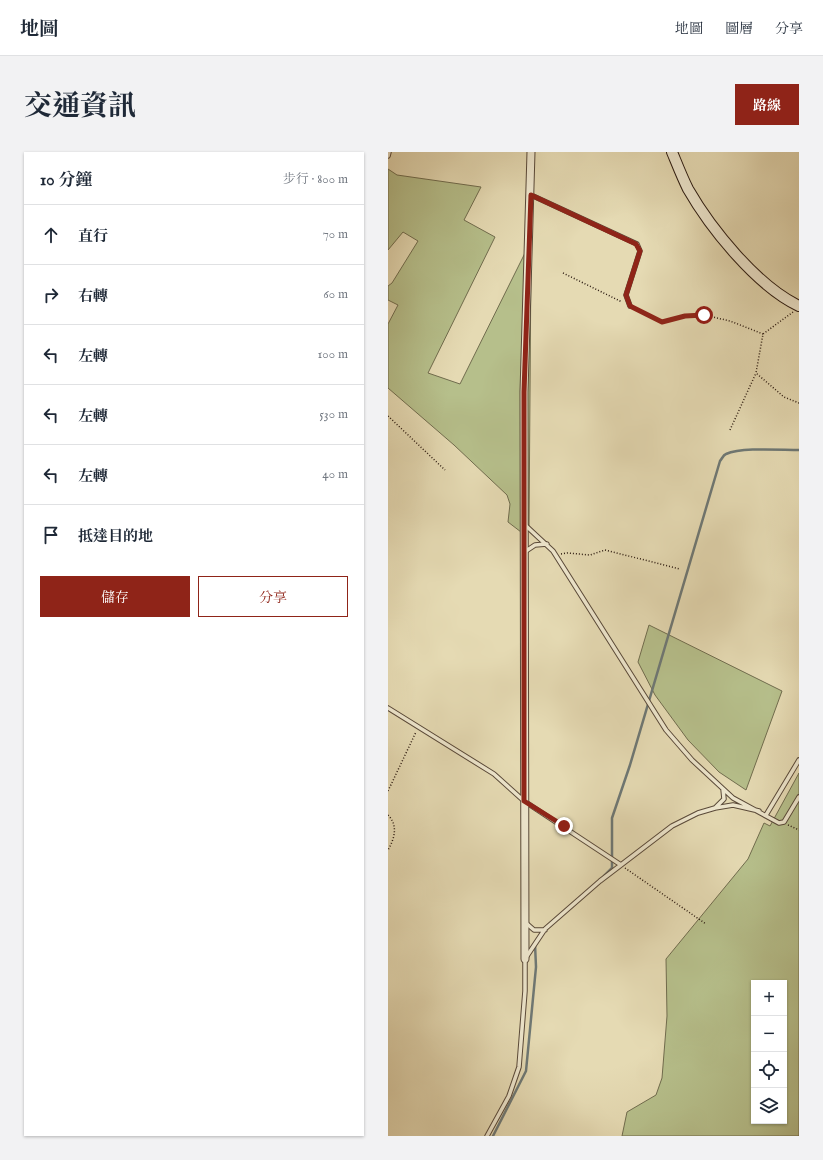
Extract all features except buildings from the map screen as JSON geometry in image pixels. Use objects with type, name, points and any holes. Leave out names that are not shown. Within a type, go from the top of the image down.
[{"type":"main road","points":[[672,152],[688,187],[704,214],[728,245],[776,292],[796,309]]},
{"type":"street","points":[[525,959],[523,523],[524,392],[531,195],[531,152]]},
{"type":"lane","points":[[388,156],[390,152]]},
{"type":"lane","points":[[531,195],[636,244],[640,251],[626,295],[630,306]]},
{"type":"lane","points":[[523,523],[547,544],[556,556],[666,730],[692,760],[733,798],[760,811],[779,823],[784,822],[799,797]]},
{"type":"lane","points":[[524,554],[528,548],[535,545],[547,544]]},
{"type":"lane","points":[[388,708],[494,774],[524,801],[621,865]]},
{"type":"lane","points":[[766,815],[799,760]]},
{"type":"lane","points":[[715,808],[724,799],[725,794],[723,788]]},
{"type":"lane","points":[[486,1136],[509,1096],[519,1067],[525,991],[525,959],[546,929],[577,900],[672,826],[698,813],[715,808],[733,806],[760,811]]},
{"type":"lane","points":[[525,922],[534,930],[546,929]]},
{"type":"path","points":[[563,273],[662,322],[685,316],[704,315],[730,321],[763,334]]},
{"type":"path","points":[[730,430],[756,373],[763,334],[796,309]]},
{"type":"path","points":[[756,373],[784,397],[799,403]]},
{"type":"path","points":[[388,416],[445,470]]},
{"type":"path","points":[[556,556],[567,553],[590,555],[605,550],[680,569]]},
{"type":"path","points":[[388,791],[417,733],[414,725]]},
{"type":"path","points":[[388,815],[392,818],[395,834],[388,850]]},
{"type":"path","points":[[784,822],[799,830]]},
{"type":"path","points":[[621,865],[706,924]]},
{"type":"green space","points":[[388,169],[397,175],[481,187],[464,220],[495,237],[428,373],[460,384],[525,253],[531,256],[529,529],[521,532],[508,522],[510,504],[507,495],[454,445],[388,388],[388,324],[398,305],[388,300],[388,286],[392,283],[418,241],[403,232],[388,250]]},
{"type":"green space","points":[[649,625],[782,691],[746,790],[719,772],[688,740],[655,695],[638,662]]},
{"type":"green space","points":[[799,773],[799,1136],[622,1136],[627,1112],[656,1095],[662,1078],[667,1016],[666,959],[748,859],[764,823],[770,826]]},
{"type":"waterway","points":[[604,876],[612,868],[612,818],[630,765],[720,461],[723,456],[741,450],[799,450]]},
{"type":"waterway","points":[[493,1136],[526,1071],[536,967],[535,944]]},
{"type":"route","points":[[564,826],[524,801],[524,392],[531,195],[636,244],[640,251],[626,295],[630,306],[662,322],[685,316],[704,315]]}]
